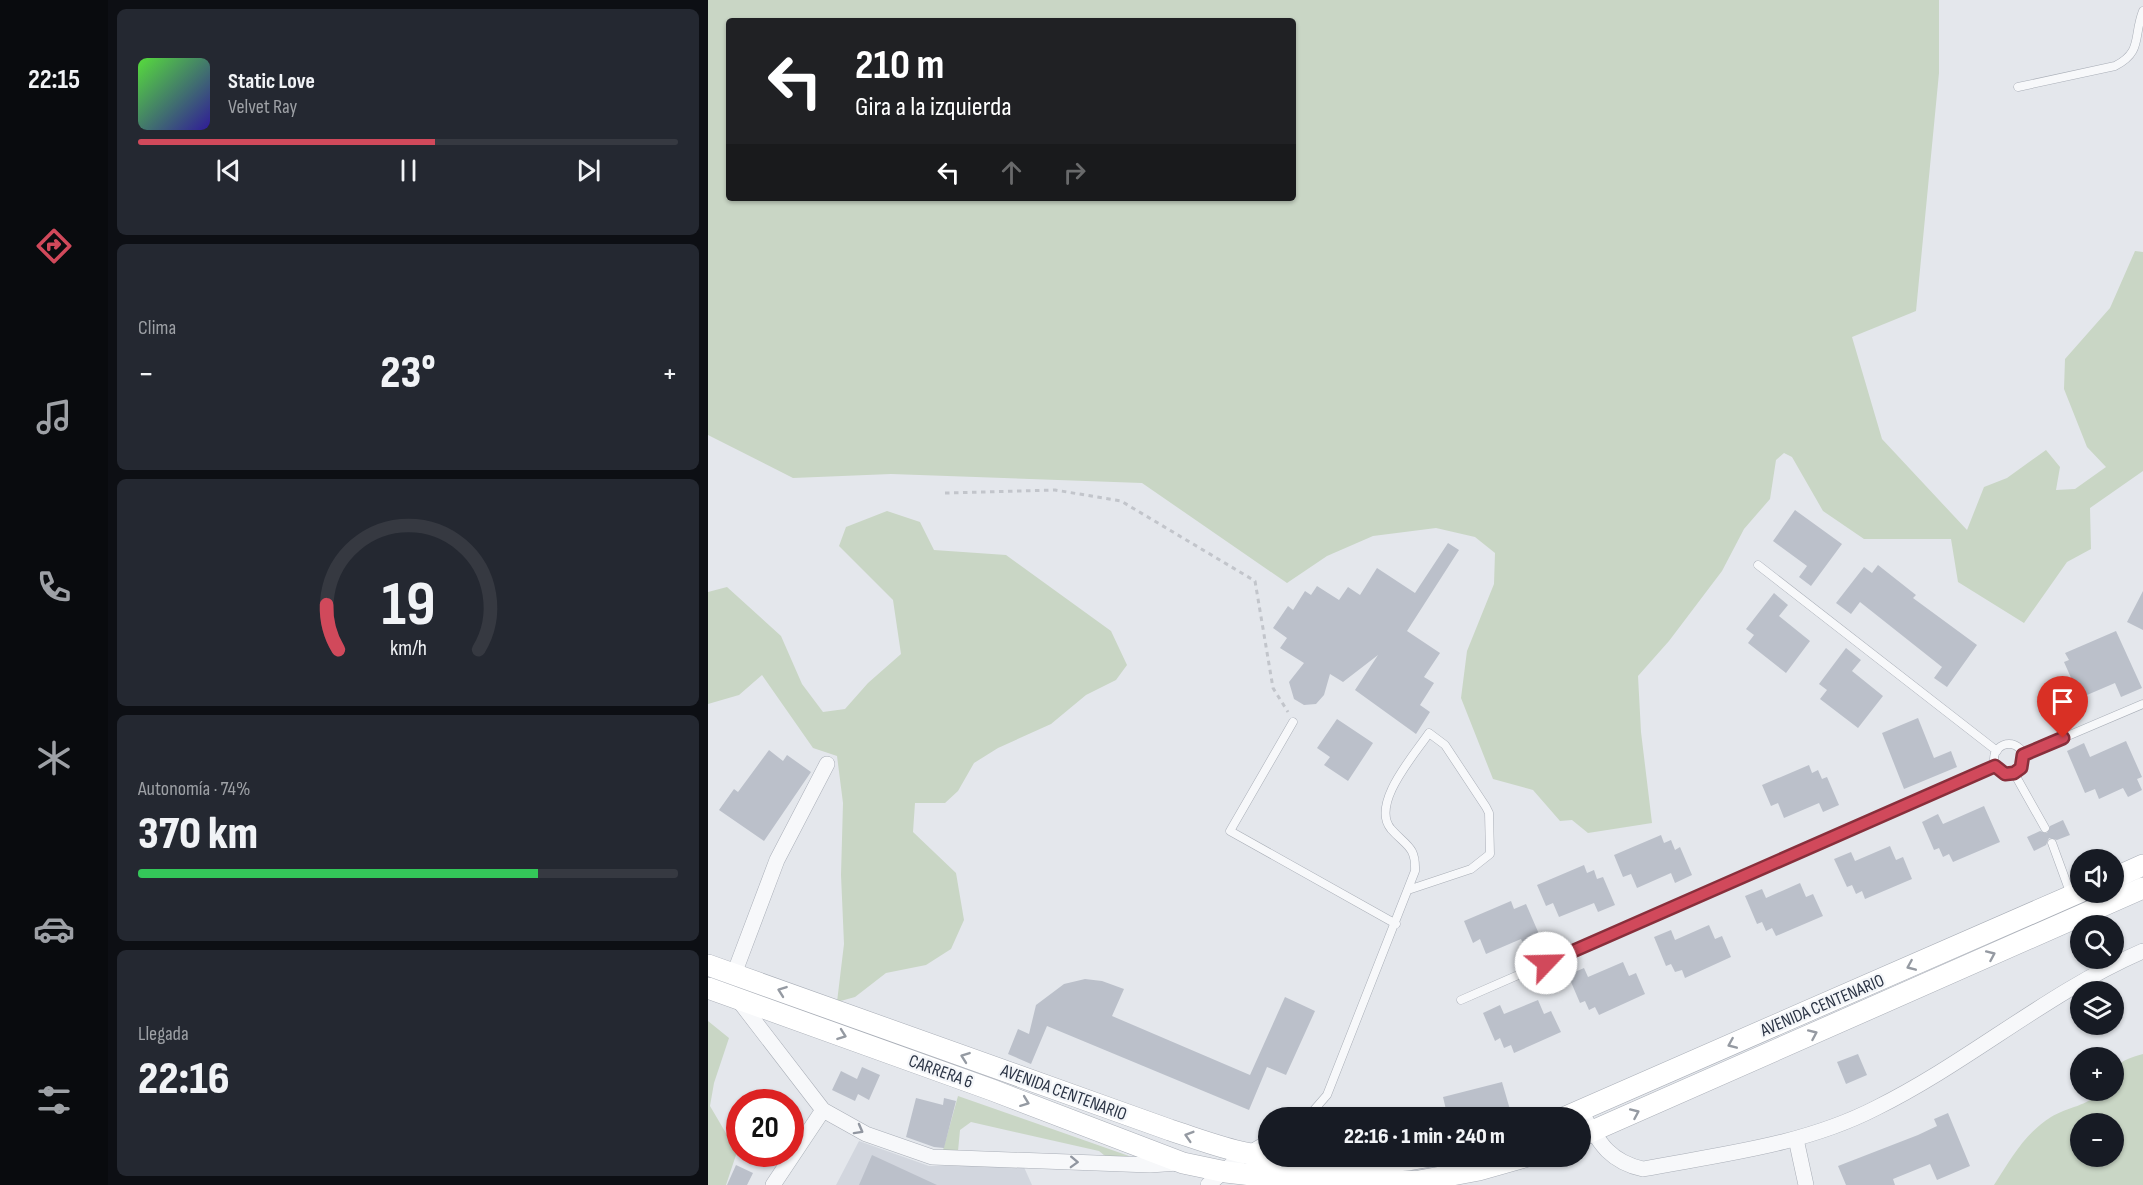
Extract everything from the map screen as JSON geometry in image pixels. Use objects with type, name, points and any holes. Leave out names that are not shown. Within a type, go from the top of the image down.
[{"type":"main road","points":[[2124,874],[2143,865]]},
{"type":"main road","points":[[2124,892],[2143,888]]},
{"type":"main road","name":"AVENIDA CENTENARIO","points":[[1588,1107],[2073,903]]},
{"type":"main road","points":[[1591,1132],[2074,903]]},
{"type":"main road","name":"AVENIDA CENTENARIO","points":[[708,965],[1170,1130],[1258,1155]]},
{"type":"main road","name":"CARRERA 6","points":[[708,988],[736,996],[1184,1163],[1226,1172],[1328,1184],[1419,1181],[1490,1167]]},
{"type":"street","points":[[734,974],[777,860],[828,764]]},
{"type":"street","points":[[1591,1137],[1623,1165],[1643,1169],[1796,1139],[1866,1113],[1908,1091],[2051,998],[2143,951]]},
{"type":"street","points":[[736,996],[822,1110],[866,1134],[932,1157],[1150,1165],[1184,1163]]},
{"type":"street","points":[[773,1185],[822,1110]]},
{"type":"street","points":[[1796,1139],[1806,1185]]},
{"type":"street","points":[[1208,1185],[1226,1172],[1245,1153]]},
{"type":"lane","points":[[2018,87],[2115,66],[2126,60],[2139,40],[2139,22],[2143,11]]},
{"type":"lane","points":[[1758,565],[1997,751]]},
{"type":"lane","points":[[2023,755],[2143,704]]},
{"type":"lane","points":[[1293,722],[1230,831],[1396,924]]},
{"type":"lane","points":[[1317,1107],[1327,1095],[1396,924],[1414,871],[1416,857],[1409,846],[1389,827],[1385,814],[1393,783],[1429,733],[1445,745],[1489,813],[1490,854],[1471,869],[1408,890]]},
{"type":"lane","points":[[2011,745],[2020,749],[2023,755],[2021,768],[2014,773],[2005,774],[1995,766],[1997,751],[2003,746],[2011,745]]},
{"type":"lane","points":[[1461,1000],[1995,766]]},
{"type":"lane","points":[[2014,773],[2045,828]]},
{"type":"lane","points":[[2052,843],[2070,883]]},
{"type":"lane","points":[[1245,1153],[1258,1145]]},
{"type":"path","points":[[945,493],[1055,490],[1121,501],[1255,580],[1274,688],[1293,722]]},
{"type":"shaded area","points":[[859,1141],[929,1166],[1023,1165],[1032,1185],[836,1185]]},
{"type":"green space","points":[[708,0],[1939,0],[1939,73],[1916,311],[1852,337],[1882,439],[1967,530],[1984,487],[2007,478],[2046,450],[2060,467],[2056,490],[2075,489],[2106,467],[2087,447],[2064,389],[2065,359],[2110,308],[2135,251],[2143,252],[2143,471],[2090,508],[2091,549],[2067,562],[2024,623],[1958,582],[1951,539],[1864,539],[1823,511],[1792,457],[1784,453],[1776,460],[1770,499],[1744,529],[1722,571],[1669,641],[1638,676],[1641,732],[1652,823],[1588,833],[1572,820],[1560,821],[1533,790],[1493,779],[1461,698],[1467,651],[1494,584],[1495,553],[1475,537],[1436,528],[1373,536],[1327,556],[1287,583],[1142,483],[891,474],[793,478],[708,435]]},
{"type":"green space","points":[[887,511],[920,522],[934,550],[1006,555],[1111,631],[1127,665],[1116,680],[1086,695],[1051,724],[998,748],[974,763],[958,791],[945,803],[915,803],[913,832],[956,873],[964,920],[951,949],[926,965],[886,973],[855,997],[837,1002],[844,944],[841,875],[843,803],[837,756],[813,748],[762,675],[739,695],[708,704],[708,592],[727,587],[781,636],[802,684],[823,712],[845,709],[868,683],[901,654],[893,600],[839,546],[846,527]]},
{"type":"green space","points":[[708,1021],[729,1038],[714,1083],[710,1106],[726,1133],[726,1167],[732,1167],[726,1185],[708,1185]]},
{"type":"green space","points":[[2143,1054],[2143,1185],[1994,1185],[2033,1131],[2051,1117],[2088,1101],[2124,1101],[2124,1062]]},
{"type":"green space","points":[[958,1096],[1129,1156],[1128,1160],[1110,1160],[1099,1151],[971,1122],[960,1130],[958,1151],[943,1150]]},
{"type":"building","points":[[1795,510],[1842,544],[1811,586],[1799,577],[1807,566],[1773,541]]},
{"type":"building","points":[[1448,543],[1459,550],[1407,631],[1440,653],[1424,677],[1434,683],[1420,705],[1430,712],[1416,734],[1355,690],[1378,655],[1343,682],[1330,674],[1324,695],[1316,704],[1304,705],[1294,699],[1289,682],[1304,663],[1280,648],[1287,638],[1273,628],[1288,606],[1293,610],[1305,591],[1311,595],[1317,586],[1339,600],[1348,587],[1360,595],[1377,568],[1415,593]]},
{"type":"building","points":[[1878,565],[1916,595],[1913,598],[1977,645],[1947,687],[1934,678],[1942,667],[1860,602],[1851,614],[1836,603],[1864,567],[1872,573]]},
{"type":"building","points":[[2143,591],[2143,630],[2127,622]]},
{"type":"building","points":[[1774,593],[1788,605],[1779,616],[1810,641],[1786,673],[1748,643],[1754,635],[1746,629]]},
{"type":"building","points":[[2116,631],[2142,688],[2121,697],[2115,683],[2080,698],[2064,662],[2069,660],[2065,653]]},
{"type":"building","points":[[1846,648],[1861,660],[1852,671],[1883,696],[1858,728],[1820,699],[1827,690],[1819,684]]},
{"type":"building","points":[[1918,718],[1934,758],[1951,751],[1957,767],[1904,789],[1882,733]]},
{"type":"building","points":[[1337,719],[1373,743],[1348,781],[1324,765],[1330,757],[1317,748]]},
{"type":"building","points":[[2126,741],[2142,777],[2137,779],[2142,790],[2128,797],[2123,788],[2099,799],[2095,789],[2085,793],[2067,751],[2084,743],[2090,757]]},
{"type":"building","points":[[769,750],[783,761],[787,755],[811,772],[764,841],[719,810],[734,789],[738,792]]},
{"type":"building","points":[[1809,765],[1812,773],[1818,770],[1822,779],[1827,777],[1839,805],[1823,812],[1819,803],[1784,818],[1778,803],[1771,806],[1762,785]]},
{"type":"building","points":[[1984,806],[2000,842],[1953,862],[1949,854],[1943,857],[1939,848],[1934,850],[1922,822],[1938,814],[1943,824]]},
{"type":"building","points":[[2063,820],[2070,835],[2057,840],[2049,838],[2046,845],[2034,851],[2027,837],[2040,831],[2047,833],[2050,826]]},
{"type":"building","points":[[1661,835],[1664,843],[1671,840],[1675,850],[1680,847],[1692,875],[1675,883],[1671,873],[1637,888],[1631,874],[1623,877],[1614,855]]},
{"type":"building","points":[[1890,846],[1896,860],[1903,857],[1912,879],[1865,899],[1862,891],[1856,894],[1852,885],[1847,887],[1834,859],[1851,852],[1855,861]]},
{"type":"building","points":[[1584,865],[1587,873],[1594,870],[1597,879],[1603,877],[1615,905],[1598,912],[1594,903],[1559,917],[1553,903],[1546,906],[1537,885]]},
{"type":"building","points":[[1800,883],[1806,897],[1813,894],[1823,916],[1776,936],[1772,928],[1766,931],[1762,922],[1757,924],[1745,896],[1762,889],[1766,898]]},
{"type":"building","points":[[1511,901],[1514,909],[1526,904],[1542,941],[1525,948],[1521,939],[1486,954],[1480,939],[1473,943],[1464,921]]},
{"type":"building","points":[[1709,925],[1715,939],[1722,936],[1731,957],[1685,978],[1682,970],[1675,972],[1671,964],[1666,966],[1654,937],[1671,930],[1675,940]]},
{"type":"building","points":[[1623,962],[1629,976],[1636,973],[1645,994],[1599,1015],[1595,1007],[1589,1010],[1585,1001],[1580,1003],[1568,975],[1584,968],[1588,977]]},
{"type":"building","points":[[1085,979],[1102,981],[1124,989],[1112,1016],[1250,1075],[1285,997],[1315,1011],[1286,1075],[1267,1067],[1249,1110],[1047,1026],[1031,1064],[1008,1054],[1018,1029],[1029,1034],[1036,1005],[1064,984]]},
{"type":"building","points":[[1538,1000],[1544,1014],[1551,1011],[1561,1032],[1514,1053],[1511,1045],[1504,1048],[1500,1038],[1495,1041],[1483,1013],[1500,1005],[1504,1014]]},
{"type":"building","points":[[1858,1054],[1867,1075],[1846,1084],[1837,1062]]},
{"type":"building","points":[[862,1067],[880,1075],[869,1100],[858,1094],[855,1101],[832,1090],[841,1071],[857,1079]]},
{"type":"building","points":[[1502,1082],[1509,1107],[1445,1107],[1443,1097]]},
{"type":"building","points":[[916,1098],[943,1105],[944,1098],[956,1101],[944,1148],[934,1147],[906,1137]]},
{"type":"building","points":[[1948,1113],[1970,1166],[1937,1180],[1930,1164],[1893,1179],[1895,1185],[1846,1185],[1838,1166],[1937,1126],[1934,1119]]},
{"type":"building","points":[[872,1155],[937,1185],[859,1185]]},
{"type":"building","points":[[735,1167],[753,1173],[747,1185],[727,1185]]},
{"type":"route","points":[[1546,963],[1995,766],[2005,774],[2014,773],[2021,768],[2023,755],[2063,738]]}]
